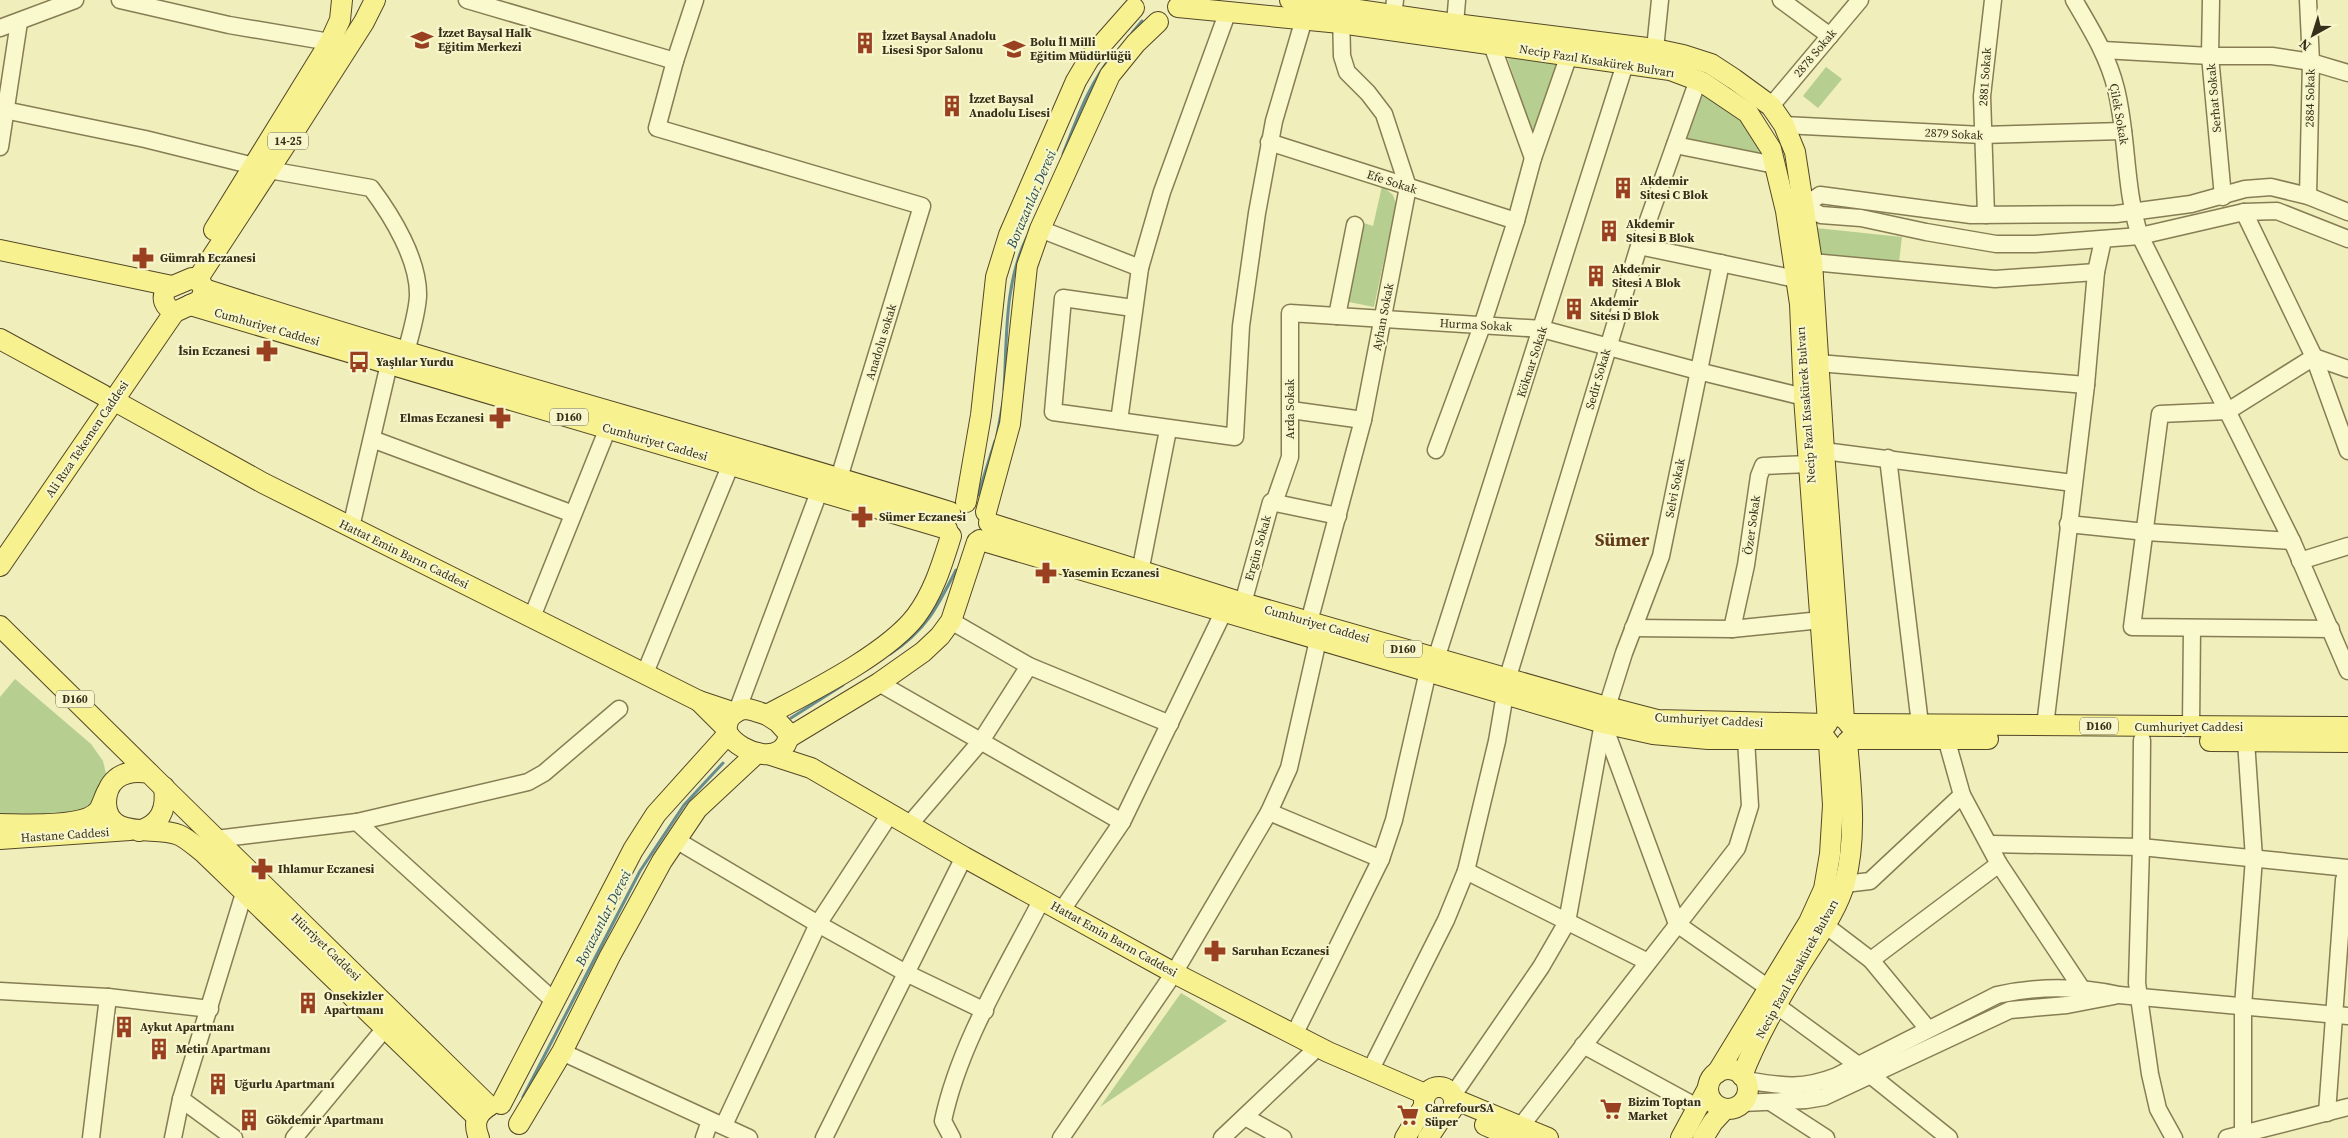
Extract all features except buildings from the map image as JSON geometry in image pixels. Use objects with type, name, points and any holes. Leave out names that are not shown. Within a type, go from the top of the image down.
[{"type":"main road","name":"Ali Rıza Tekemen Caddesi","points":[[0,546],[183,294],[261,168],[330,42],[340,20],[342,0]]},
{"type":"main road","name":"Ali Rıza Tekemen Caddesi","points":[[261,168],[364,22],[375,0]]},
{"type":"main road","points":[[767,715],[820,686],[884,646],[915,617],[929,596],[953,520],[981,415],[996,277],[1009,235],[1080,74],[1089,59],[1131,3],[1144,19],[1158,22]]},
{"type":"main road","name":"Necip Fazıl Kısakürek Bulvarı","points":[[1179,4],[1228,11],[1303,6],[1492,45],[1670,70],[1698,80],[1748,113],[1771,149],[1775,164],[1795,208],[1812,262],[1818,363],[1817,458],[1821,620],[1838,731],[1852,791],[1850,850],[1844,884],[1825,925],[1712,1081],[1681,1138]]},
{"type":"main road","points":[[520,1133],[610,956],[662,861],[697,809],[764,754],[781,751],[788,740],[879,683],[923,652],[951,621],[983,529],[1010,424],[1027,266],[1040,229],[1110,75],[1136,43],[1158,22],[1171,17],[1179,4]]},
{"type":"main road","name":"Necip Fazıl Kısakürek Bulvarı","points":[[1341,15],[1394,8],[1454,24],[1655,49],[1683,55],[1710,64],[1734,79],[1771,106],[1784,125],[1794,152],[1796,279],[1800,304],[1804,397],[1817,458],[1838,731],[1830,854],[1824,889],[1772,996],[1752,1049],[1744,1078]]},
{"type":"main road","name":"Cumhuriyet Caddesi","points":[[0,250],[183,294],[398,358],[839,478],[953,520]]},
{"type":"main road","name":"Hattat Emin Barın Caddesi","points":[[0,339],[263,483],[645,673],[699,701],[731,721]]},
{"type":"main road","name":"Cumhuriyet Caddesi","points":[[398,358],[608,428],[819,492],[953,520]]},
{"type":"main road","name":"Ali Rıza Tekemen Caddesi","points":[[0,566],[108,398]]},
{"type":"main road","points":[[953,520],[976,503],[983,529]]},
{"type":"main road","points":[[953,520],[962,544],[983,529]]},
{"type":"main road","name":"Cumhuriyet Caddesi","points":[[983,529],[1140,572],[1243,603],[1314,631]]},
{"type":"main road","name":"Cumhuriyet Caddesi","points":[[983,529],[1223,613],[1314,631],[1605,715],[1653,734],[1708,739],[1746,739],[1920,724],[2348,727]]},
{"type":"main road","name":"Hürriyet Caddesi","points":[[0,626],[220,843],[482,1121]]},
{"type":"main road","name":"D160","points":[[0,643],[105,743],[115,762],[106,806],[114,822],[134,830]]},
{"type":"main road","points":[[482,1121],[554,1001],[633,850],[656,814],[731,721],[749,709],[767,715],[785,729],[788,740],[811,768]]},
{"type":"main road","name":"Cumhuriyet Caddesi","points":[[1605,715],[1946,738],[2348,742]]},
{"type":"main road","points":[[731,721],[746,749],[811,768]]},
{"type":"main road","name":"Hattat Emin Barın Caddesi","points":[[811,768],[964,857],[1174,973],[1425,1100],[1429,1114],[1450,1105]]},
{"type":"main road","points":[[111,784],[131,772],[149,773]]},
{"type":"main road","name":"Hastane Caddesi","points":[[0,824],[64,822],[88,818],[98,811],[111,784]]},
{"type":"main road","points":[[134,830],[156,823],[162,816],[165,807],[164,787]]},
{"type":"main road","name":"Hürriyet Caddesi","points":[[134,830],[168,832],[179,835],[204,853],[245,890],[482,1121]]},
{"type":"main road","name":"Hastane Caddesi","points":[[0,839],[134,830]]},
{"type":"main road","points":[[1704,1138],[1713,1122],[1733,1106],[1747,1091],[1744,1078],[1729,1070],[1712,1081],[1710,1098],[1713,1103],[1733,1106]]},
{"type":"main road","points":[[1405,1138],[1425,1100],[1437,1086],[1447,1088],[1450,1105],[1428,1138]]},
{"type":"main road","points":[[1450,1105],[1517,1132],[1548,1138]]},
{"type":"main road","points":[[482,1121],[513,1111],[520,1133]]},
{"type":"street","points":[[0,28],[74,0]]},
{"type":"street","points":[[120,0],[229,25],[330,42]]},
{"type":"street","points":[[467,0],[675,61],[695,0]]},
{"type":"street","points":[[1454,24],[1457,0]]},
{"type":"street","points":[[1655,49],[1660,0]]},
{"type":"street","points":[[1781,0],[1830,36]]},
{"type":"street","name":"2878 Sokak","points":[[1771,106],[1860,0]]},
{"type":"street","name":"2881 Sokak","points":[[1986,215],[1982,96],[1993,0]]},
{"type":"street","name":"Çilek Sokak","points":[[2074,0],[2103,50],[2116,89],[2132,213],[2140,236],[2292,541],[2348,671]]},
{"type":"street","name":"Serhat Sokak","points":[[2211,0],[2210,56],[2223,197]]},
{"type":"street","name":"2884 Sokak","points":[[2308,0],[2311,62],[2308,196]]},
{"type":"street","points":[[1133,308],[1063,298],[1053,412],[1168,430],[1235,437],[1241,326],[1270,142],[1303,6]]},
{"type":"street","points":[[1119,421],[1140,268],[1162,192],[1228,11]]},
{"type":"street","name":"Ayhan Sokak","points":[[1061,1138],[1174,973],[1269,812],[1289,768],[1314,631],[1338,516],[1363,420],[1408,187],[1384,114],[1368,93],[1348,72],[1342,56],[1341,15]]},
{"type":"street","points":[[0,147],[3,109],[19,22]]},
{"type":"street","points":[[1492,45],[1533,158]]},
{"type":"street","points":[[2103,50],[2210,56],[2272,56],[2311,62],[2348,73]]},
{"type":"street","points":[[1436,450],[1482,326],[1516,221],[1533,158],[1569,55]]},
{"type":"street","name":"Anadolu sokak","points":[[675,61],[657,128],[922,206],[839,478]]},
{"type":"street","name":"Köknar Sokak","points":[[1294,1035],[1381,859],[1394,820],[1432,665],[1542,329],[1625,64]]},
{"type":"street","name":"Sedir Sokak","points":[[1370,1072],[1446,920],[1466,871],[1497,740],[1506,687],[1607,347],[1639,246],[1698,80]]},
{"type":"street","points":[[3,109],[145,139],[261,168],[371,188],[392,216],[412,263],[418,296],[372,439],[352,528]]},
{"type":"street","name":"2879 Sokak","points":[[1784,125],[1982,135],[2123,132]]},
{"type":"street","name":"Efe Sokak","points":[[1270,142],[1516,221]]},
{"type":"street","points":[[1675,145],[1775,164]]},
{"type":"street","points":[[1795,208],[1820,195],[1972,215],[2132,213],[2191,204],[2223,197],[2245,189],[2271,187],[2308,196],[2348,212]]},
{"type":"street","points":[[1795,208],[1821,215],[1861,218],[1996,244],[2035,244],[2140,236],[2244,212],[2277,210],[2348,239]]},
{"type":"street","points":[[2244,212],[2314,357],[2348,450]]},
{"type":"street","points":[[1337,316],[1355,225]]},
{"type":"street","points":[[1040,229],[1140,268]]},
{"type":"street","points":[[2045,726],[2086,385],[2096,272],[2103,240]]},
{"type":"street","points":[[1639,246],[1796,279]]},
{"type":"street","points":[[1812,262],[1995,278],[2096,272]]},
{"type":"street","name":"Selvi Sokak","points":[[1567,922],[1605,715],[1633,628],[1661,556],[1721,263]]},
{"type":"street","name":"Hurma Sokak","points":[[1290,313],[1542,329],[1804,397]]},
{"type":"street","name":"Arda Sokak","points":[[1274,503],[1290,457],[1290,313]]},
{"type":"street","points":[[2314,357],[2348,369]]},
{"type":"street","points":[[2314,357],[2228,411],[2160,414],[2132,627],[2331,629]]},
{"type":"street","points":[[1818,363],[2086,385]]},
{"type":"street","points":[[1291,410],[1363,420]]},
{"type":"street","points":[[532,617],[608,428]]},
{"type":"street","points":[[1140,572],[1168,430]]},
{"type":"street","points":[[372,439],[574,514]]},
{"type":"street","points":[[1817,458],[1888,458],[2073,483]]},
{"type":"street","name":"Özer Sokak","points":[[1732,629],[1746,565],[1759,476],[1763,466],[1817,458]]},
{"type":"street","points":[[1888,458],[1920,724]]},
{"type":"street","points":[[645,673],[731,464]]},
{"type":"street","points":[[731,721],[819,492]]},
{"type":"street","name":"Ergün Sokak","points":[[1243,603],[1271,502],[1338,516]]},
{"type":"street","points":[[2068,524],[2146,532],[2292,541]]},
{"type":"street","points":[[2300,561],[2348,546]]},
{"type":"street","points":[[1062,910],[1122,822],[1223,613]]},
{"type":"street","points":[[1633,628],[1732,629],[1821,620]]},
{"type":"street","points":[[951,621],[1029,666],[1170,724]]},
{"type":"street","points":[[2191,727],[2192,628]]},
{"type":"street","points":[[909,825],[981,741],[1029,666]]},
{"type":"street","points":[[879,683],[1122,822]]},
{"type":"street","points":[[220,843],[362,827],[528,782],[544,773],[619,709]]},
{"type":"street","points":[[1605,715],[1677,924],[1772,996],[1949,1138]]},
{"type":"street","points":[[1946,738],[1962,795],[1990,844],[1999,864],[2082,996]]},
{"type":"street","points":[[1517,1132],[1737,848],[1750,806],[1746,739]]},
{"type":"street","points":[[2142,740],[2138,997],[2150,1074],[2158,1109],[2174,1138]]},
{"type":"street","points":[[2243,1133],[2243,1006],[2254,858],[2246,741]]},
{"type":"street","points":[[1844,884],[1870,881],[1962,795]]},
{"type":"street","points":[[1269,812],[1381,859]]},
{"type":"street","points":[[704,1138],[717,1123],[818,924],[890,814]]},
{"type":"street","points":[[362,827],[554,1001]]},
{"type":"street","points":[[676,840],[818,924],[906,973],[985,1011]]},
{"type":"street","points":[[1990,844],[2141,847],[2348,868],[2344,880],[2341,1015],[2327,1113]]},
{"type":"street","points":[[824,1138],[964,857]]},
{"type":"street","points":[[1871,960],[1999,864]]},
{"type":"street","points":[[1466,871],[1648,962]]},
{"type":"street","points":[[173,1138],[181,1099],[245,890]]},
{"type":"street","points":[[949,1137],[943,1122],[949,1092],[985,1011],[1042,899]]},
{"type":"street","points":[[1450,1105],[1567,922]]},
{"type":"street","points":[[1825,925],[1871,960],[1928,1029]]},
{"type":"street","points":[[1744,1078],[1778,1085],[1815,1084],[1858,1065],[1997,995],[2023,989],[2082,996],[2119,995],[2341,1015]]},
{"type":"street","points":[[0,991],[108,997],[210,1009]]},
{"type":"street","points":[[1733,1106],[1824,1097],[1871,1077],[2010,1010],[2082,996]]},
{"type":"street","points":[[92,1138],[108,997]]},
{"type":"street","points":[[294,1138],[386,1027]]},
{"type":"street","points":[[1583,1045],[1697,1107]]},
{"type":"street","points":[[1222,1138],[1318,1046]]},
{"type":"street","points":[[562,1052],[748,1138]]},
{"type":"street","points":[[181,1099],[234,1138]]},
{"type":"street","points":[[1772,1103],[1817,1135]]},
{"type":"street","points":[[2227,1138],[2348,1107]]},
{"type":"street","points":[[1244,1116],[1283,1138]]},
{"type":"green space","points":[[1506,53],[1559,60],[1532,133]]},
{"type":"green space","points":[[1826,67],[1842,79],[1818,108],[1803,96]]},
{"type":"green space","points":[[1698,91],[1729,111],[1745,125],[1752,134],[1761,157],[1686,142]]},
{"type":"green space","points":[[1382,186],[1393,195],[1396,204],[1374,307],[1349,302],[1364,223],[1373,226]]},
{"type":"green space","points":[[1816,228],[1902,237],[1899,262],[1815,253]]},
{"type":"green space","points":[[15,679],[91,744],[103,761],[107,778],[92,805],[80,814],[0,815],[0,697]]},
{"type":"green space","points":[[1181,993],[1227,1021],[1100,1107]]},
{"type":"waterway","name":"Borazanlar Deresi","points":[[1132,33],[1142,21]]},
{"type":"waterway","name":"Borazanlar Deresi","points":[[1063,154],[1090,89],[1113,55]]},
{"type":"waterway","name":"Borazanlar Deresi","points":[[1004,390],[1010,292],[1014,273],[1027,237]]},
{"type":"waterway","name":"Borazanlar Deresi","points":[[997,435],[1003,402]]},
{"type":"waterway","name":"Borazanlar Deresi","points":[[978,495],[995,441]]},
{"type":"waterway","name":"Borazanlar Deresi","points":[[890,654],[922,627],[943,596],[956,570]]},
{"type":"waterway","name":"Borazanlar Deresi","points":[[791,718],[843,685]]},
{"type":"waterway","name":"Borazanlar Deresi","points":[[523,1097],[640,871],[684,805],[723,763]]},
{"type":"place","name":"İzzet Baysal Halk Eğitim Merkezi","points":[[422,40]]},
{"type":"place","name":"İzzet Baysal Anadolu Lisesi Spor Salonu","points":[[865,43]]},
{"type":"place","name":"Bolu İl Milli Eğitim Müdürlüğü","points":[[1014,49]]},
{"type":"place","name":"İzzet Baysal Anadolu Lisesi","points":[[952,106]]},
{"type":"place","name":"Akdemir Sitesi C Blok","points":[[1623,188]]},
{"type":"place","name":"Akdemir Sitesi B Blok","points":[[1609,231]]},
{"type":"place","name":"Gümrah Eczanesi","points":[[143,258]]},
{"type":"place","name":"Akdemir Sitesi A Blok","points":[[1596,276]]},
{"type":"place","name":"Akdemir Sitesi D Blok","points":[[1574,309]]},
{"type":"place","name":"İsin Eczanesi","points":[[267,351]]},
{"type":"place","name":"Yaşlılar Yurdu","points":[[359,362]]},
{"type":"place","name":"Elmas Eczanesi","points":[[500,418]]},
{"type":"place","name":"Sümer Eczanesi","points":[[862,517]]},
{"type":"place","name":"Yasemin Eczanesi","points":[[1046,573]]},
{"type":"place","name":"Ihlamur Eczanesi","points":[[262,869]]},
{"type":"place","name":"Saruhan Eczanesi","points":[[1215,951]]},
{"type":"place","name":"Onsekizler Apartmanı","points":[[308,1003]]},
{"type":"place","name":"Aykut Apartmanı","points":[[124,1027]]},
{"type":"place","name":"Metin Apartmanı","points":[[159,1049]]},
{"type":"place","name":"Uğurlu Apartmanı","points":[[218,1084]]},
{"type":"place","name":"Bizim Toptan Market","points":[[1611,1109]]},
{"type":"place","name":"CarrefourSA Süper","points":[[1408,1115]]},
{"type":"place","name":"Gökdemir Apartmanı","points":[[249,1120]]},
{"type":"district","name":"Sümer","points":[[1622,540]]}]
